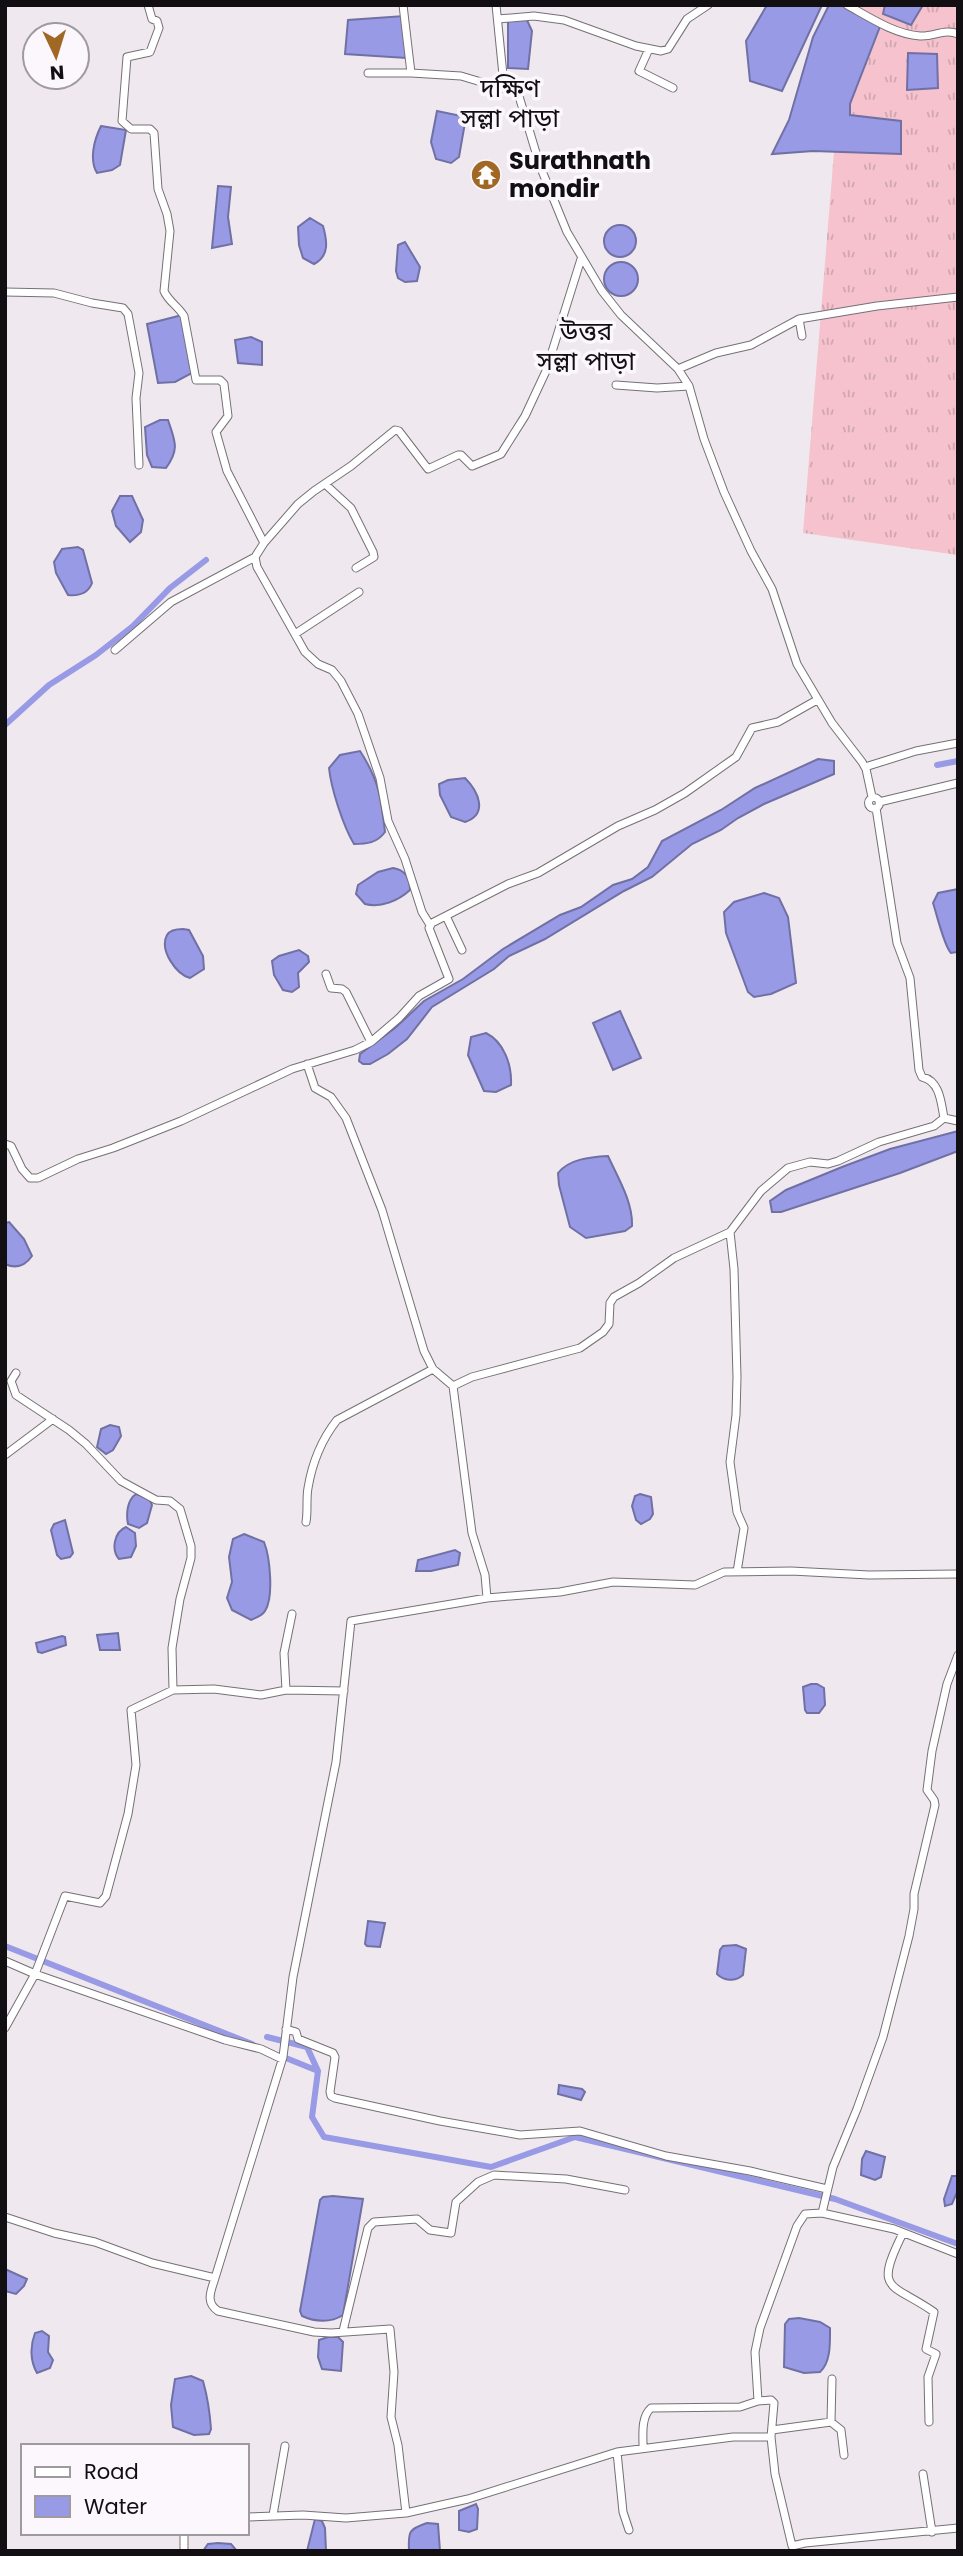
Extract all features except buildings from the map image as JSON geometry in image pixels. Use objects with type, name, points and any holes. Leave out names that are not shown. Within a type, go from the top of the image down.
[{"type":"street","points":[[148,5],[152,19],[157,21],[159,28],[150,52],[127,57],[122,121],[131,129],[150,129],[154,133],[158,189],[170,231],[164,291],[184,316],[196,380],[220,380],[224,384],[228,416],[216,432],[227,471],[264,543]]},
{"type":"street","points":[[403,5],[411,74]]},
{"type":"street","points":[[496,5],[502,75],[517,93],[540,166],[566,232],[581,259],[621,315],[678,369],[689,386],[704,439],[724,492],[772,589],[797,664],[817,700],[865,767],[876,802],[897,943],[910,978],[919,1070],[922,1077],[929,1078],[936,1086],[944,1118]]},
{"type":"street","points":[[498,19],[534,16],[564,20],[661,51],[668,48],[687,19],[708,5]]},
{"type":"street","points":[[847,5],[891,28],[920,36],[950,30],[958,34]]},
{"type":"street","points":[[649,49],[639,71],[673,88]]},
{"type":"street","points":[[368,73],[461,76],[517,93]]},
{"type":"street","points":[[115,650],[171,602],[255,557],[298,504],[395,430],[399,431],[428,469],[458,455],[472,467],[501,454],[525,416],[546,371],[581,259]]},
{"type":"street","points":[[5,292],[54,293],[123,308],[128,314],[139,373],[136,398],[139,465]]},
{"type":"street","points":[[678,369],[716,353],[751,345],[799,319],[877,306],[958,297]]},
{"type":"street","points":[[799,319],[802,335]]},
{"type":"street","points":[[616,385],[657,388],[689,386]]},
{"type":"street","points":[[325,484],[351,508],[373,552],[372,561],[356,568]]},
{"type":"street","points":[[5,1144],[11,1146],[22,1170],[30,1178],[38,1178],[78,1159],[181,1121],[306,1064],[355,1050],[371,1042],[419,996],[449,979],[430,925],[422,912],[405,859],[388,821],[380,778],[358,714],[341,681],[332,670],[305,652],[268,588],[255,557]]},
{"type":"street","points":[[295,634],[359,592]]},
{"type":"street","points":[[430,925],[508,884],[546,869],[618,826],[675,798],[736,757],[752,728],[778,722],[817,700]]},
{"type":"street","points":[[865,767],[916,751],[958,743]]},
{"type":"street","points":[[876,802],[958,783]]},
{"type":"street","points":[[446,916],[462,950]]},
{"type":"street","points":[[326,974],[331,988],[346,992],[371,1042]]},
{"type":"street","points":[[306,1064],[315,1088],[331,1097],[346,1118],[382,1210],[424,1351],[433,1369],[453,1387],[472,1532],[485,1575],[486,1598]]},
{"type":"street","points":[[944,1118],[958,1121]]},
{"type":"street","points":[[453,1387],[472,1377],[580,1348],[603,1332],[609,1324],[610,1303],[614,1297],[674,1258],[730,1232],[761,1191],[788,1168],[810,1162],[828,1164],[838,1161],[879,1142],[934,1126],[944,1118]]},
{"type":"street","points":[[730,1232],[734,1269],[737,1390],[730,1462],[737,1512],[744,1528],[737,1572]]},
{"type":"street","points":[[306,1522],[308,1489],[318,1453],[332,1426],[349,1413],[433,1369]]},
{"type":"street","points":[[16,1373],[11,1381],[16,1395],[86,1444],[121,1481],[156,1500],[170,1502],[180,1509],[191,1546],[191,1558],[180,1599],[172,1648],[173,1690]]},
{"type":"street","points":[[5,1455],[53,1419]]},
{"type":"street","points":[[406,2513],[398,2445],[391,2417],[394,2372],[390,2329],[314,2332],[218,2311],[209,2301],[282,2058],[293,1977],[336,1762],[351,1620],[486,1598],[560,1592],[612,1582],[695,1585],[724,1573],[737,1572],[958,1574]]},
{"type":"street","points":[[286,1690],[284,1653],[292,1614]]},
{"type":"street","points":[[823,2209],[832,2167],[857,2109],[883,2036],[909,1936],[914,1894],[934,1805],[927,1787],[932,1751],[947,1684],[958,1656]]},
{"type":"street","points":[[5,2028],[36,1972],[65,1896],[100,1903],[106,1896],[128,1814],[136,1765],[131,1710],[173,1690],[214,1689],[261,1695],[286,1690],[344,1691]]},
{"type":"street","points":[[5,1961],[282,2058]]},
{"type":"street","points":[[286,2031],[296,2032],[298,2039],[333,2053],[335,2057],[330,2092],[335,2098],[453,2124],[520,2135],[580,2131],[666,2156],[750,2171],[826,2192]]},
{"type":"street","points":[[343,2332],[368,2228],[374,2222],[417,2219],[430,2230],[451,2233],[456,2202],[478,2182],[494,2175],[566,2179],[625,2190]]},
{"type":"street","points":[[758,2400],[755,2352],[760,2328],[797,2226],[805,2214],[823,2209],[903,2233],[958,2255]]},
{"type":"street","points":[[5,2217],[54,2233],[95,2242],[152,2263],[215,2278]]},
{"type":"street","points":[[903,2233],[893,2252],[888,2274],[890,2283],[897,2292],[934,2312],[926,2349],[936,2354],[928,2377],[929,2422]]},
{"type":"street","points":[[831,2422],[832,2379]]},
{"type":"street","points":[[643,2446],[644,2422],[651,2408],[740,2407],[758,2400],[771,2400],[774,2403],[772,2433],[775,2474],[792,2546],[958,2528]]},
{"type":"street","points":[[248,2517],[303,2515],[346,2518],[406,2513],[468,2499],[643,2446],[772,2433],[831,2422],[841,2430],[844,2455]]},
{"type":"street","points":[[273,2515],[285,2446]]},
{"type":"street","points":[[617,2452],[623,2512],[629,2530]]},
{"type":"street","points":[[923,2474],[932,2532]]},
{"type":"green space","points":[[846,5],[958,5],[958,555],[803,533]]},
{"type":"water","points":[[767,5],[822,5],[782,91],[750,81],[746,41]]},
{"type":"water","points":[[829,5],[845,5],[881,24],[850,104],[850,115],[901,121],[901,154],[813,151],[772,154],[789,120],[813,37]]},
{"type":"water","points":[[885,5],[923,5],[911,25],[883,14]]},
{"type":"water","points":[[404,16],[406,58],[345,54],[348,20]]},
{"type":"water","points":[[526,18],[532,31],[528,69],[508,68],[508,20]]},
{"type":"water","points":[[908,53],[937,54],[938,88],[907,90]]},
{"type":"water","points":[[437,111],[466,117],[459,157],[451,163],[436,159],[431,142]]},
{"type":"water","points":[[101,126],[126,130],[120,165],[97,173],[93,150]]},
{"type":"water","points":[[218,186],[231,187],[228,217],[232,244],[212,248]]},
{"type":"water","points":[[310,218],[323,226],[326,242],[323,257],[314,264],[303,258],[299,245],[298,227]]},
{"type":"water","points":[[620,225],[631,230],[636,241],[631,252],[620,257],[609,252],[604,241],[609,230]]},
{"type":"water","points":[[405,242],[420,267],[417,281],[405,282],[398,278],[398,245]]},
{"type":"water","points":[[621,262],[633,267],[638,279],[633,291],[621,296],[609,291],[604,279],[609,267]]},
{"type":"water","points":[[182,315],[192,373],[175,382],[158,383],[147,324]]},
{"type":"water","points":[[251,337],[262,342],[262,365],[238,363],[235,340]]},
{"type":"water","points":[[160,420],[168,420],[175,445],[166,468],[152,467],[147,455],[145,427]]},
{"type":"water","points":[[120,496],[132,496],[143,520],[141,532],[130,542],[116,526],[112,511]]},
{"type":"water","points":[[78,547],[83,550],[92,583],[82,594],[68,595],[56,573],[54,562],[62,549]]},
{"type":"water","points":[[360,751],[378,790],[385,832],[379,839],[354,844],[338,807],[329,768],[340,755]]},
{"type":"water","points":[[818,759],[834,761],[834,774],[764,804],[692,844],[652,877],[545,939],[509,956],[494,969],[432,1007],[407,1039],[388,1054],[370,1064],[359,1061],[360,1054],[395,1028],[424,1001],[463,979],[503,949],[560,915],[581,907],[613,885],[632,879],[648,867],[662,841],[721,810],[755,788]]},
{"type":"water","points":[[465,778],[474,789],[479,808],[477,814],[465,822],[451,817],[440,795],[439,784]]},
{"type":"water","points":[[393,868],[406,875],[410,890],[389,903],[365,904],[356,894],[358,885],[378,872]]},
{"type":"water","points":[[958,889],[958,952],[951,953],[943,937],[933,903],[938,893]]},
{"type":"water","points":[[764,893],[779,898],[788,917],[796,983],[771,994],[754,997],[748,992],[726,933],[724,912],[734,902]]},
{"type":"water","points":[[189,930],[203,956],[204,969],[190,978],[174,967],[165,947],[168,933]]},
{"type":"water","points":[[299,950],[308,956],[309,962],[298,973],[299,987],[292,992],[283,990],[274,975],[272,961]]},
{"type":"water","points":[[620,1011],[641,1058],[613,1070],[593,1023]]},
{"type":"water","points":[[486,1033],[502,1048],[510,1070],[511,1085],[496,1092],[484,1091],[468,1055],[471,1037]]},
{"type":"water","points":[[958,1131],[958,1151],[900,1173],[781,1212],[772,1212],[770,1201],[786,1190],[890,1149]]},
{"type":"water","points":[[608,1156],[627,1199],[632,1226],[625,1231],[586,1238],[570,1227],[558,1173],[574,1162]]},
{"type":"water","points":[[9,1222],[24,1239],[32,1256],[20,1266],[5,1264],[5,1223]]},
{"type":"water","points":[[110,1425],[119,1427],[121,1436],[113,1450],[106,1454],[97,1447],[101,1429]]},
{"type":"water","points":[[136,1494],[149,1498],[152,1505],[147,1523],[139,1528],[128,1524],[127,1520],[129,1503]]},
{"type":"water","points":[[640,1494],[651,1497],[653,1514],[641,1524],[636,1520],[632,1506],[635,1496]]},
{"type":"water","points":[[65,1520],[73,1553],[70,1557],[61,1559],[57,1555],[51,1530],[54,1524]]},
{"type":"water","points":[[126,1527],[135,1533],[136,1546],[131,1557],[119,1559],[115,1551],[115,1541]]},
{"type":"water","points":[[244,1534],[264,1542],[269,1567],[268,1605],[262,1614],[251,1620],[232,1610],[227,1598],[232,1582],[229,1557],[233,1539]]},
{"type":"water","points":[[455,1550],[460,1553],[458,1565],[431,1571],[416,1571],[418,1560]]},
{"type":"water","points":[[118,1633],[120,1650],[100,1650],[97,1635]]},
{"type":"water","points":[[65,1637],[66,1645],[38,1652],[36,1643]]},
{"type":"water","points":[[811,1684],[824,1688],[825,1705],[819,1713],[807,1713],[805,1710],[803,1687]]},
{"type":"water","points":[[368,1921],[385,1923],[380,1947],[365,1944]]},
{"type":"water","points":[[736,1945],[746,1949],[743,1975],[733,1980],[726,1979],[717,1974],[720,1950],[723,1946]]},
{"type":"water","points":[[559,2085],[582,2089],[585,2092],[581,2100],[558,2094]]},
{"type":"water","points":[[866,2151],[885,2157],[881,2177],[875,2180],[861,2175],[862,2159]]},
{"type":"water","points":[[952,2176],[958,2176],[958,2190],[952,2204],[945,2206],[944,2199]]},
{"type":"water","points":[[333,2196],[363,2199],[343,2315],[328,2320],[312,2320],[302,2316],[300,2311],[320,2200]]},
{"type":"water","points":[[5,2269],[27,2279],[16,2294],[5,2291]]},
{"type":"water","points":[[789,2319],[820,2322],[830,2328],[828,2358],[820,2372],[804,2373],[784,2367],[785,2324]]},
{"type":"water","points":[[42,2331],[49,2336],[48,2352],[53,2360],[50,2368],[37,2373],[33,2364],[32,2348],[35,2333]]},
{"type":"water","points":[[338,2337],[343,2342],[341,2371],[322,2369],[318,2357],[319,2340]]},
{"type":"water","points":[[191,2376],[203,2381],[210,2418],[209,2434],[194,2435],[173,2427],[171,2405],[175,2379]]},
{"type":"water","points":[[476,2504],[477,2529],[469,2532],[459,2530],[459,2511]]},
{"type":"water","points":[[315,2519],[322,2521],[325,2528],[326,2551],[307,2551]]},
{"type":"water","points":[[427,2523],[438,2524],[440,2551],[409,2551],[411,2532]]},
{"type":"water","points":[[208,2544],[231,2544],[237,2551],[203,2551]]},
{"type":"waterway","points":[[5,725],[49,685],[96,655],[133,626],[170,588],[206,560]]},
{"type":"waterway","points":[[937,765],[958,761]]},
{"type":"waterway","points":[[5,1946],[252,2044]]},
{"type":"waterway","points":[[267,2037],[307,2047],[318,2071],[312,2117],[324,2137],[491,2167],[575,2137],[835,2199],[958,2244]]},
{"type":"waterway","points":[[281,2056],[318,2071]]},
{"type":"place","name":"Surathnath mondir","points":[[486,175]]},
{"type":"district","name":"দক্ষিণ সল্লা পাড়া","points":[[510,103]]},
{"type":"district","name":"উত্তর সল্লা পাড়া","points":[[586,346]]}]
